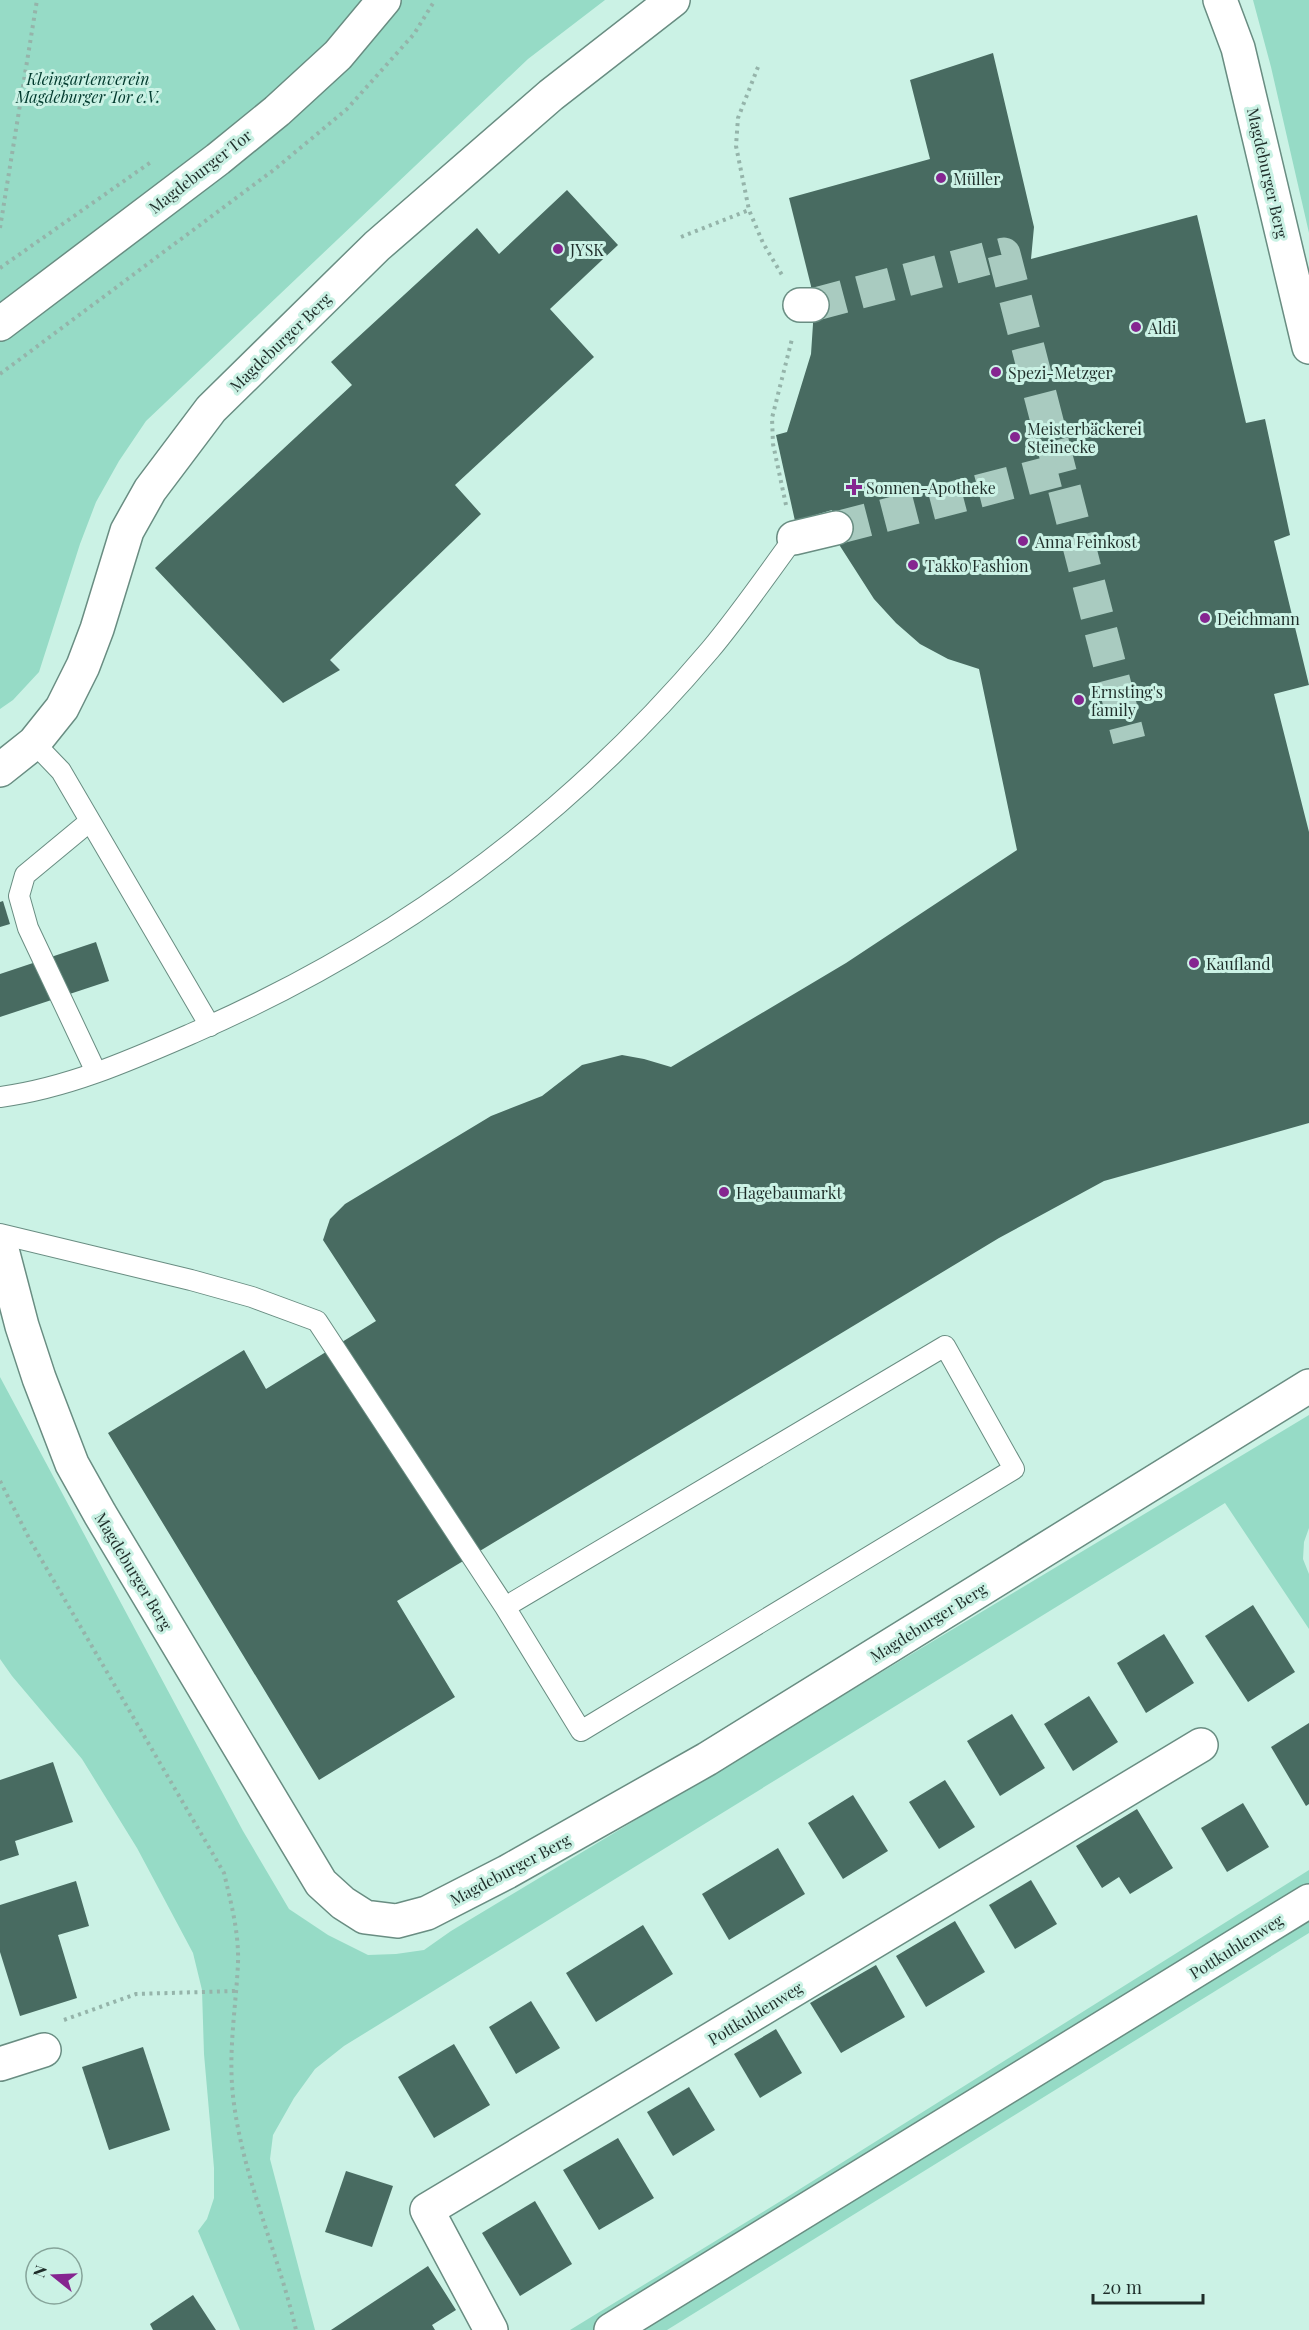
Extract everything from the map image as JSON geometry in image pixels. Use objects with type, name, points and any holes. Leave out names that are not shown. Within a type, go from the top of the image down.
[{"type":"street","name":"Magdeburger Tor","points":[[0,324],[218,159],[277,111],[338,56],[384,0]]},
{"type":"street","name":"Magdeburger Berg","points":[[0,770],[34,743],[62,708],[83,666],[97,629],[127,531],[150,490],[211,409],[377,246],[552,95],[673,0]]},
{"type":"street","name":"Magdeburger Berg","points":[[1220,0],[1238,48],[1309,348]]},
{"type":"street","points":[[794,538],[836,528]]},
{"type":"street","name":"Magdeburger Berg","points":[[0,1242],[22,1326],[39,1378],[72,1464],[100,1514],[321,1883],[343,1903],[365,1917],[397,1921],[427,1913],[497,1877],[707,1759],[1309,1386]]},
{"type":"street","name":"Pottkuhlenweg","points":[[491,2330],[427,2210],[1201,1745]]},
{"type":"street","name":"Pottkuhlenweg","points":[[611,2330],[1309,1901]]},
{"type":"street","points":[[0,2064],[44,2050]]},
{"type":"lane","points":[[0,1097],[34,1093],[126,1062],[210,1026],[290,988],[371,942],[444,895],[518,840],[585,782],[650,716],[710,649],[794,538]]},
{"type":"lane","points":[[34,743],[61,771],[210,1026]]},
{"type":"lane","points":[[89,822],[25,875],[20,896],[28,928],[96,1072]]},
{"type":"lane","points":[[0,1234],[191,1280],[252,1297],[317,1321],[505,1607],[581,1731],[1014,1469],[945,1346],[505,1607]]},
{"type":"path","points":[[0,228],[37,0]]},
{"type":"path","points":[[0,268],[155,159]]},
{"type":"path","points":[[681,237],[749,210]]},
{"type":"path","points":[[0,1481],[30,1540],[224,1873],[236,1924],[238,1961],[231,2043],[233,2095],[243,2151],[286,2287],[296,2330]]},
{"type":"path","points":[[44,2050],[52,2024],[136,1994],[235,1991]]},
{"type":"green space","name":"Kleingartenverein Magdeburger Tor e.V.","points":[[0,0],[605,0],[528,59],[146,421],[119,461],[96,502],[80,544],[39,672],[13,700],[0,709]]},
{"type":"green space","points":[[1253,0],[1309,0],[1309,233],[1271,67]]},
{"type":"green space","points":[[0,1377],[243,1831],[289,1909],[328,1935],[368,1955],[424,1950],[451,1931],[1309,1415],[1309,1528],[1304,1542],[1303,1559],[1309,1574],[1309,1629],[1225,1503],[344,2046],[315,2069],[294,2098],[273,2135],[270,2159],[315,2330],[240,2330],[198,2231],[207,2219],[214,2198],[214,2168],[204,2054],[202,1990],[193,1953],[137,1848],[82,1759],[0,1659]]},
{"type":"green space","points":[[1309,1870],[1309,1933],[667,2330],[570,2330],[784,2199]]},
{"type":"building","points":[[993,53],[1034,227],[1031,259],[1197,215],[1246,423],[1265,419],[1290,535],[1274,541],[1309,685],[1274,694],[1309,832],[1309,1123],[1104,1181],[999,1238],[397,1601],[455,1697],[319,1780],[108,1433],[244,1350],[266,1389],[376,1321],[323,1240],[330,1219],[345,1204],[491,1116],[542,1096],[582,1065],[622,1055],[671,1067],[846,963],[1017,850],[979,669],[948,659],[920,644],[896,623],[874,599],[840,546],[832,510],[795,521],[776,435],[787,432],[811,354],[813,324],[811,286],[789,198],[930,159],[910,80]]},
{"type":"building","points":[[567,190],[618,245],[550,309],[594,357],[455,485],[481,514],[330,660],[340,670],[283,703],[155,568],[352,385],[331,362],[477,228],[499,254]]},
{"type":"building","points":[[3,901],[10,924],[0,927],[0,902]]},
{"type":"building","points":[[96,942],[109,981],[0,1017],[0,974]]},
{"type":"building","points":[[1253,1605],[1295,1672],[1248,1702],[1205,1636]]},
{"type":"building","points":[[1164,1634],[1194,1683],[1146,1713],[1117,1663]]},
{"type":"building","points":[[1089,1696],[1118,1742],[1073,1771],[1044,1724]]},
{"type":"building","points":[[1012,1714],[1045,1768],[1000,1796],[967,1741]]},
{"type":"building","points":[[1309,1723],[1309,1804],[1306,1806],[1271,1747]]},
{"type":"building","points":[[53,1762],[73,1822],[15,1841],[19,1855],[0,1861],[0,1780]]},
{"type":"building","points":[[945,1780],[975,1827],[939,1849],[909,1802]]},
{"type":"building","points":[[853,1795],[888,1851],[843,1879],[808,1823]]},
{"type":"building","points":[[1243,1803],[1269,1847],[1227,1872],[1201,1828]]},
{"type":"building","points":[[1137,1809],[1173,1868],[1130,1894],[1119,1877],[1102,1888],[1076,1846]]},
{"type":"building","points":[[778,1848],[805,1894],[729,1940],[702,1894]]},
{"type":"building","points":[[1031,1880],[1057,1924],[1015,1949],[989,1905]]},
{"type":"building","points":[[76,1881],[89,1926],[58,1935],[77,1998],[20,2016],[0,1952],[0,1905]]},
{"type":"building","points":[[955,1921],[985,1972],[926,2007],[896,1956]]},
{"type":"building","points":[[643,1925],[673,1974],[596,2022],[566,1973]]},
{"type":"building","points":[[876,1965],[905,2017],[841,2053],[810,2003]]},
{"type":"building","points":[[531,2001],[560,2048],[516,2074],[489,2027]]},
{"type":"building","points":[[776,2029],[802,2073],[760,2098],[734,2054]]},
{"type":"building","points":[[454,2044],[490,2105],[434,2138],[398,2077]]},
{"type":"building","points":[[143,2047],[170,2130],[109,2150],[82,2067]]},
{"type":"building","points":[[689,2087],[715,2130],[673,2156],[647,2112]]},
{"type":"building","points":[[618,2138],[654,2198],[599,2230],[563,2170]]},
{"type":"building","points":[[346,2171],[393,2186],[372,2247],[325,2232]]},
{"type":"building","points":[[535,2201],[572,2264],[520,2296],[482,2233]]},
{"type":"building","points":[[428,2266],[456,2310],[432,2325],[435,2330],[331,2330]]},
{"type":"building","points":[[193,2295],[216,2330],[153,2330],[150,2324]]},
{"type":"tunnel","points":[[812,305],[1004,254],[1129,740]]},
{"type":"tunnel","points":[[836,528],[1060,470]]},
{"type":"place","name":"Müller","points":[[941,178]]},
{"type":"place","name":"JYSK","points":[[558,249]]},
{"type":"place","name":"Aldi","points":[[1136,327]]},
{"type":"place","name":"Spezi-Metzger","points":[[996,372]]},
{"type":"place","name":"Meisterbäckerei Steinecke","points":[[1015,437]]},
{"type":"place","name":"Sonnen-Apotheke","points":[[854,487]]},
{"type":"place","name":"Anna Feinkost","points":[[1023,541]]},
{"type":"place","name":"Takko Fashion","points":[[913,565]]},
{"type":"place","name":"Deichmann","points":[[1205,618]]},
{"type":"place","name":"Ernsting's family","points":[[1079,700]]},
{"type":"place","name":"Kaufland","points":[[1194,963]]},
{"type":"place","name":"Hagebaumarkt","points":[[724,1192]]}]
